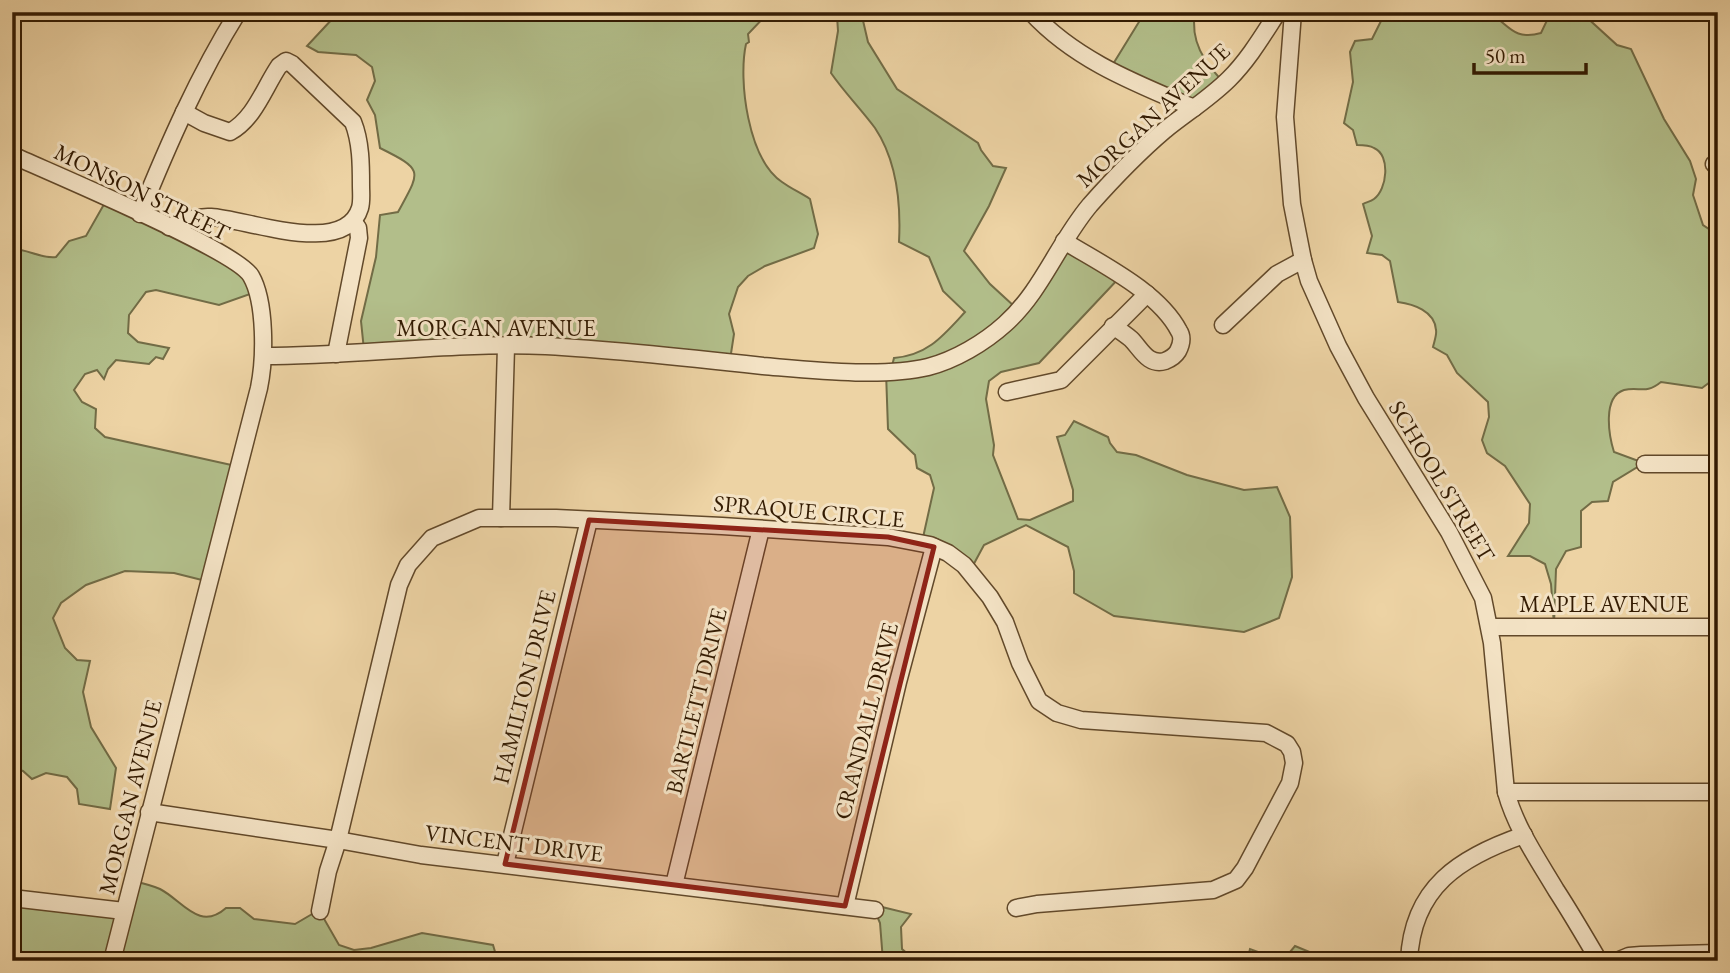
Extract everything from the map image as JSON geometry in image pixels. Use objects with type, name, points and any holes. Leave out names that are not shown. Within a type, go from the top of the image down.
[{"type":"street","points":[[140,214],[184,112],[221,39],[238,12]]},
{"type":"street","points":[[1031,12],[1063,43],[1098,65],[1194,108]]},
{"type":"street","name":"MORGAN AVENUE","points":[[112,961],[260,388],[264,356],[546,346],[807,370],[863,372],[928,367],[968,350],[1004,325],[1035,292],[1064,241],[1088,207],[1120,172],[1166,130],[1228,80],[1254,49],[1278,12]]},
{"type":"street","name":"SCHOOL STREET","points":[[1293,12],[1285,117],[1293,204],[1309,281],[1360,388],[1449,532],[1479,588],[1490,627],[1506,792],[1516,823],[1600,961]]},
{"type":"street","points":[[169,227],[185,220],[210,217],[316,234],[341,230],[353,221],[361,206],[358,133],[346,113],[292,64],[286,61],[279,66],[252,113],[230,132],[204,123],[184,112]]},
{"type":"street","name":"MONSON STREET","points":[[12,155],[205,244],[251,275],[259,304],[264,356]]},
{"type":"street","points":[[336,354],[359,238],[358,228],[353,221]]},
{"type":"street","points":[[1064,241],[1147,294],[1180,332],[1182,340],[1177,353],[1164,361],[1152,360],[1113,326]]},
{"type":"street","points":[[1223,325],[1277,274],[1303,260]]},
{"type":"street","points":[[1007,392],[1061,380],[1147,294]]},
{"type":"street","points":[[500,518],[506,347]]},
{"type":"street","points":[[1645,464],[1718,464]]},
{"type":"street","name":"SPRAQUE CIRCLE","points":[[320,911],[399,584],[408,565],[432,538],[479,518],[761,528],[888,537],[934,547],[956,559],[978,580],[1005,622],[1032,690],[1039,701],[1057,713],[1081,720],[1266,733],[1287,744],[1292,752],[1293,773],[1284,799],[1236,880],[1213,890],[1016,908]]},
{"type":"street","name":"HAMILTON DRIVE","points":[[505,864],[589,520]]},
{"type":"street","name":"BARTLETT DRIVE","points":[[674,885],[761,528]]},
{"type":"street","name":"CRANDALL DRIVE","points":[[845,906],[898,682],[934,547]]},
{"type":"street","name":"MAPLE AVENUE","points":[[1490,627],[1718,627]]},
{"type":"street","points":[[1506,792],[1718,792]]},
{"type":"street","name":"VINCENT DRIVE","points":[[149,812],[421,855],[875,910]]},
{"type":"street","points":[[1409,961],[1418,915],[1440,880],[1482,851],[1524,835]]},
{"type":"street","points":[[12,898],[124,911]]},
{"type":"street","points":[[1617,961],[1641,955],[1718,953]]},
{"type":"highlighted area","points":[[589,520],[888,537],[934,547],[845,906],[505,864]]},
{"type":"green space","points":[[335,12],[769,12],[748,34],[749,42],[746,44],[743,78],[748,118],[761,156],[770,171],[782,182],[810,199],[818,234],[814,248],[765,266],[748,276],[738,287],[729,314],[734,334],[730,360],[543,345],[364,350],[361,321],[376,257],[380,215],[398,212],[411,187],[414,172],[405,161],[380,148],[375,115],[367,100],[375,81],[372,67],[356,55],[318,52],[307,46],[335,16]]},
{"type":"green space","points":[[833,12],[861,12],[868,42],[897,89],[978,143],[993,166],[1006,168],[964,251],[990,284],[1015,307],[1060,246],[1120,277],[1039,363],[1001,372],[989,381],[986,399],[994,445],[993,455],[1018,519],[1030,520],[1073,501],[1073,490],[1057,437],[1065,435],[1074,421],[1108,437],[1117,452],[1136,455],[1187,475],[1244,490],[1277,487],[1290,517],[1292,577],[1279,618],[1244,632],[1114,616],[1074,593],[1074,571],[1068,547],[1026,525],[984,545],[970,571],[922,542],[934,488],[930,475],[917,468],[915,455],[888,429],[886,372],[892,366],[894,358],[916,353],[934,343],[965,312],[943,291],[929,257],[899,242],[898,198],[888,154],[875,128],[831,73],[838,31],[837,16]]},
{"type":"green space","points":[[1142,12],[1195,12],[1195,33],[1200,50],[1223,82],[1199,103],[1110,69],[1142,17]]},
{"type":"green space","points":[[1382,12],[1482,12],[1497,18],[1514,32],[1530,35],[1541,33],[1551,12],[1575,12],[1584,15],[1617,45],[1631,49],[1664,119],[1690,161],[1696,179],[1693,195],[1703,225],[1718,232],[1718,376],[1702,388],[1661,382],[1646,389],[1624,390],[1612,400],[1609,418],[1614,452],[1644,463],[1613,482],[1608,501],[1592,502],[1581,511],[1581,547],[1566,551],[1556,569],[1554,625],[1551,584],[1545,564],[1530,556],[1508,556],[1529,523],[1530,504],[1505,466],[1487,453],[1482,440],[1489,417],[1488,402],[1457,373],[1447,355],[1433,347],[1436,332],[1432,318],[1416,307],[1398,302],[1390,261],[1382,255],[1367,253],[1372,236],[1363,204],[1373,200],[1382,188],[1385,165],[1383,158],[1374,148],[1357,145],[1353,130],[1344,123],[1353,82],[1350,52],[1355,41],[1372,39],[1382,19]]},
{"type":"green space","points":[[107,199],[239,266],[253,293],[219,305],[156,290],[146,292],[129,315],[128,333],[138,342],[169,348],[163,359],[156,357],[149,364],[116,360],[104,379],[97,370],[85,374],[74,390],[82,402],[96,409],[95,428],[105,437],[236,466],[206,581],[174,573],[125,571],[86,585],[61,603],[53,618],[65,648],[77,660],[90,661],[83,692],[91,727],[116,768],[110,809],[79,804],[77,789],[67,777],[46,773],[32,779],[23,771],[12,768],[19,739],[12,722],[12,249],[56,257],[69,241],[86,236]]},
{"type":"green space","points":[[133,881],[160,889],[191,912],[207,917],[226,908],[240,908],[254,919],[295,924],[319,910],[339,945],[354,950],[371,948],[422,933],[493,945],[496,955],[508,961],[12,961],[12,897],[120,910]]},
{"type":"green space","points":[[882,907],[911,914],[901,927],[902,949],[916,961],[883,961],[880,923],[874,909]]},
{"type":"green space","points":[[1295,946],[1312,953],[1308,961],[1247,961],[1250,949],[1285,958]]}]
